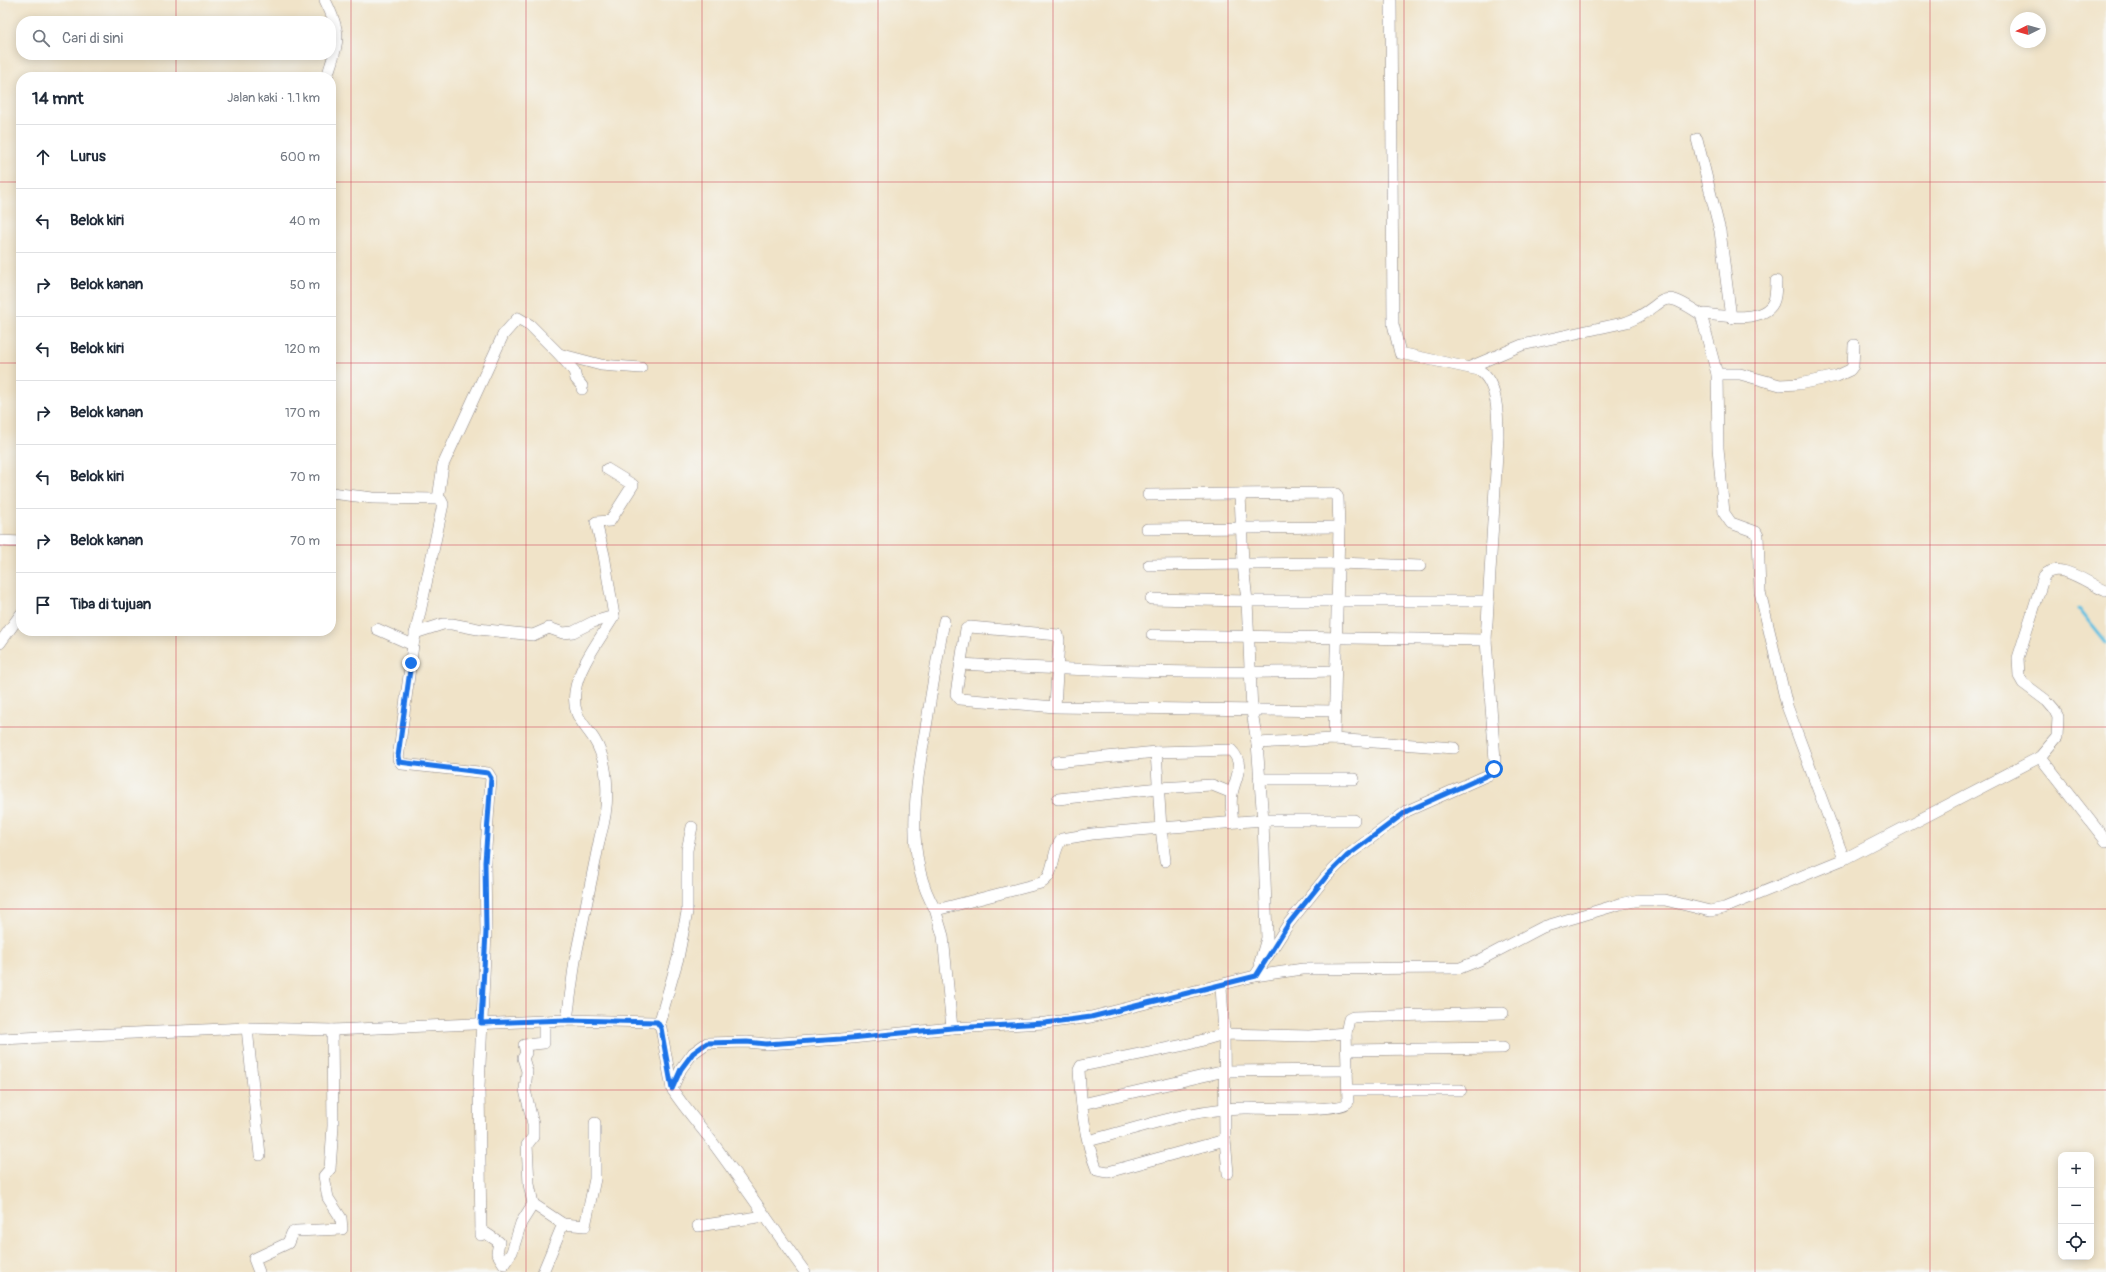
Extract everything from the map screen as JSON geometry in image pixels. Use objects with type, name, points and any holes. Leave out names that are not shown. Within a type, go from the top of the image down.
[{"type":"street","points":[[325,0],[332,16]]},
{"type":"street","points":[[1256,976],[1289,923],[1326,877],[1347,856],[1407,811],[1488,775],[1494,769],[1495,760],[1486,640],[1486,601],[1489,583],[1497,419],[1496,405],[1490,384],[1484,374],[1470,367],[1400,353],[1395,336],[1391,0]]},
{"type":"street","points":[[336,25],[338,29],[338,42],[336,48]]},
{"type":"street","points":[[329,72],[332,60]]},
{"type":"street","points":[[1697,139],[1720,231],[1731,318]]},
{"type":"street","points":[[1703,316],[1705,314],[1731,318],[1743,317],[1765,311],[1773,302],[1776,281]]},
{"type":"street","points":[[1470,367],[1522,345],[1627,322],[1642,315],[1660,300],[1666,299],[1682,301],[1703,316],[1717,374],[1718,448],[1724,513],[1731,523],[1749,529],[1758,536],[1760,592],[1787,706],[1844,859]]},
{"type":"street","points":[[438,499],[443,465],[507,329],[518,318],[524,321],[574,371],[582,389]]},
{"type":"street","points":[[1717,374],[1740,374],[1780,385],[1798,384],[1837,376],[1850,370],[1852,366],[1854,345]]},
{"type":"street","points":[[558,354],[601,365],[641,368]]},
{"type":"street","points":[[567,1020],[575,960],[600,837],[605,822],[607,803],[605,771],[601,757],[594,739],[579,721],[575,692],[584,666],[614,616],[604,555],[596,522],[610,521],[633,485],[607,469]]},
{"type":"street","points":[[336,494],[373,498],[438,499],[441,500],[443,504],[412,645],[398,756],[399,762],[488,773],[491,778],[485,862],[486,932],[479,1087],[481,1233],[499,1242],[497,1253],[504,1264],[512,1252],[521,1223],[532,1204],[529,1184],[527,1145],[533,1137],[533,1124],[525,1090],[527,1071],[523,1058],[526,1053],[524,1045],[544,1043],[544,1021]]},
{"type":"street","points":[[1240,494],[1252,711],[1257,743],[1263,820],[1267,938],[1256,976]]},
{"type":"street","points":[[1148,495],[1336,494],[1338,498],[1339,527],[1335,637],[1334,739]]},
{"type":"street","points":[[1146,529],[1339,527]]},
{"type":"street","points":[[0,541],[16,542]]},
{"type":"street","points":[[1149,565],[1338,562],[1420,566]]},
{"type":"street","points":[[672,1089],[681,1069],[693,1053],[707,1043],[774,1043],[952,1028],[1045,1023],[1091,1017],[1135,1005],[1221,986],[1256,976],[1303,969],[1460,968],[1480,960],[1543,927],[1581,915],[1639,900],[1665,900],[1710,911],[1720,909],[1844,859],[2040,756],[2057,737],[2058,717],[2054,708],[2047,701],[2023,683],[2017,667],[2018,658],[2044,576],[2050,571],[2062,570],[2106,591]]},
{"type":"street","points":[[1151,599],[1337,602],[1486,601]]},
{"type":"street","points":[[415,633],[452,624],[478,629],[533,635],[549,628],[563,633],[573,632],[593,622],[614,616]]},
{"type":"street","points":[[0,643],[5,627],[16,618]]},
{"type":"street","points":[[944,621],[918,774],[914,817],[917,858],[943,936],[952,1028]]},
{"type":"street","points":[[1055,707],[1058,635],[970,627],[966,629],[964,632],[956,694],[958,698],[1055,707],[1335,711]]},
{"type":"street","points":[[377,629],[412,645]]},
{"type":"street","points":[[1152,635],[1486,640]]},
{"type":"street","points":[[960,664],[1057,670],[1250,674],[1335,671]]},
{"type":"street","points":[[1257,743],[1334,739],[1454,748]]},
{"type":"street","points":[[1056,762],[1156,752],[1232,750],[1236,755],[1239,774],[1232,793],[1233,822]]},
{"type":"street","points":[[1156,752],[1161,828],[1165,861]]},
{"type":"street","points":[[2040,756],[2106,841]]},
{"type":"street","points":[[1259,779],[1354,779]]},
{"type":"street","points":[[1058,799],[1158,788],[1212,785],[1232,793]]},
{"type":"street","points":[[935,909],[1041,883],[1049,875],[1056,848],[1062,839],[1092,834],[1263,820],[1354,820]]},
{"type":"street","points":[[692,827],[687,850],[687,912],[678,958],[659,1024],[672,1089],[684,1108],[706,1134],[806,1272]]},
{"type":"street","points":[[1221,986],[1224,1034],[1225,1140],[1228,1174]]},
{"type":"street","points":[[1088,1141],[1224,1107],[1306,1108],[1344,1106],[1348,1102],[1349,1090],[1346,1033],[1349,1019],[1353,1017],[1503,1013]]},
{"type":"street","points":[[0,1039],[247,1028],[332,1030],[567,1020],[654,1022],[659,1024]]},
{"type":"street","points":[[247,1028],[260,1155]]},
{"type":"street","points":[[260,1272],[254,1259],[288,1243],[292,1233],[296,1231],[342,1230],[341,1218],[328,1198],[324,1176],[330,1169],[332,1133],[332,1030]]},
{"type":"street","points":[[1225,1140],[1108,1172],[1101,1172],[1097,1170],[1088,1141],[1082,1104],[1079,1070],[1085,1064],[1189,1044],[1224,1034],[1309,1036],[1346,1033]]},
{"type":"street","points":[[1347,1050],[1503,1048]]},
{"type":"street","points":[[1082,1104],[1224,1071],[1348,1070]]},
{"type":"street","points":[[1349,1090],[1461,1090]]},
{"type":"street","points":[[532,1204],[563,1224],[586,1226],[595,1179],[595,1123]]},
{"type":"street","points":[[698,1226],[764,1216]]},
{"type":"street","points":[[543,1272],[563,1224]]},
{"type":"waterway","points":[[2079,609],[2106,643]]},
{"type":"route","points":[[411,663],[398,756],[399,762],[402,764],[488,773],[490,774],[491,778],[487,811],[485,862],[486,932],[481,1023],[567,1020],[657,1022],[661,1028],[672,1089],[681,1069],[693,1053],[707,1043],[747,1042],[766,1044],[841,1039],[952,1028],[1045,1023],[1091,1017],[1135,1005],[1221,986],[1256,976],[1289,923],[1326,877],[1347,856],[1384,826],[1407,811],[1488,775],[1494,769]]}]
